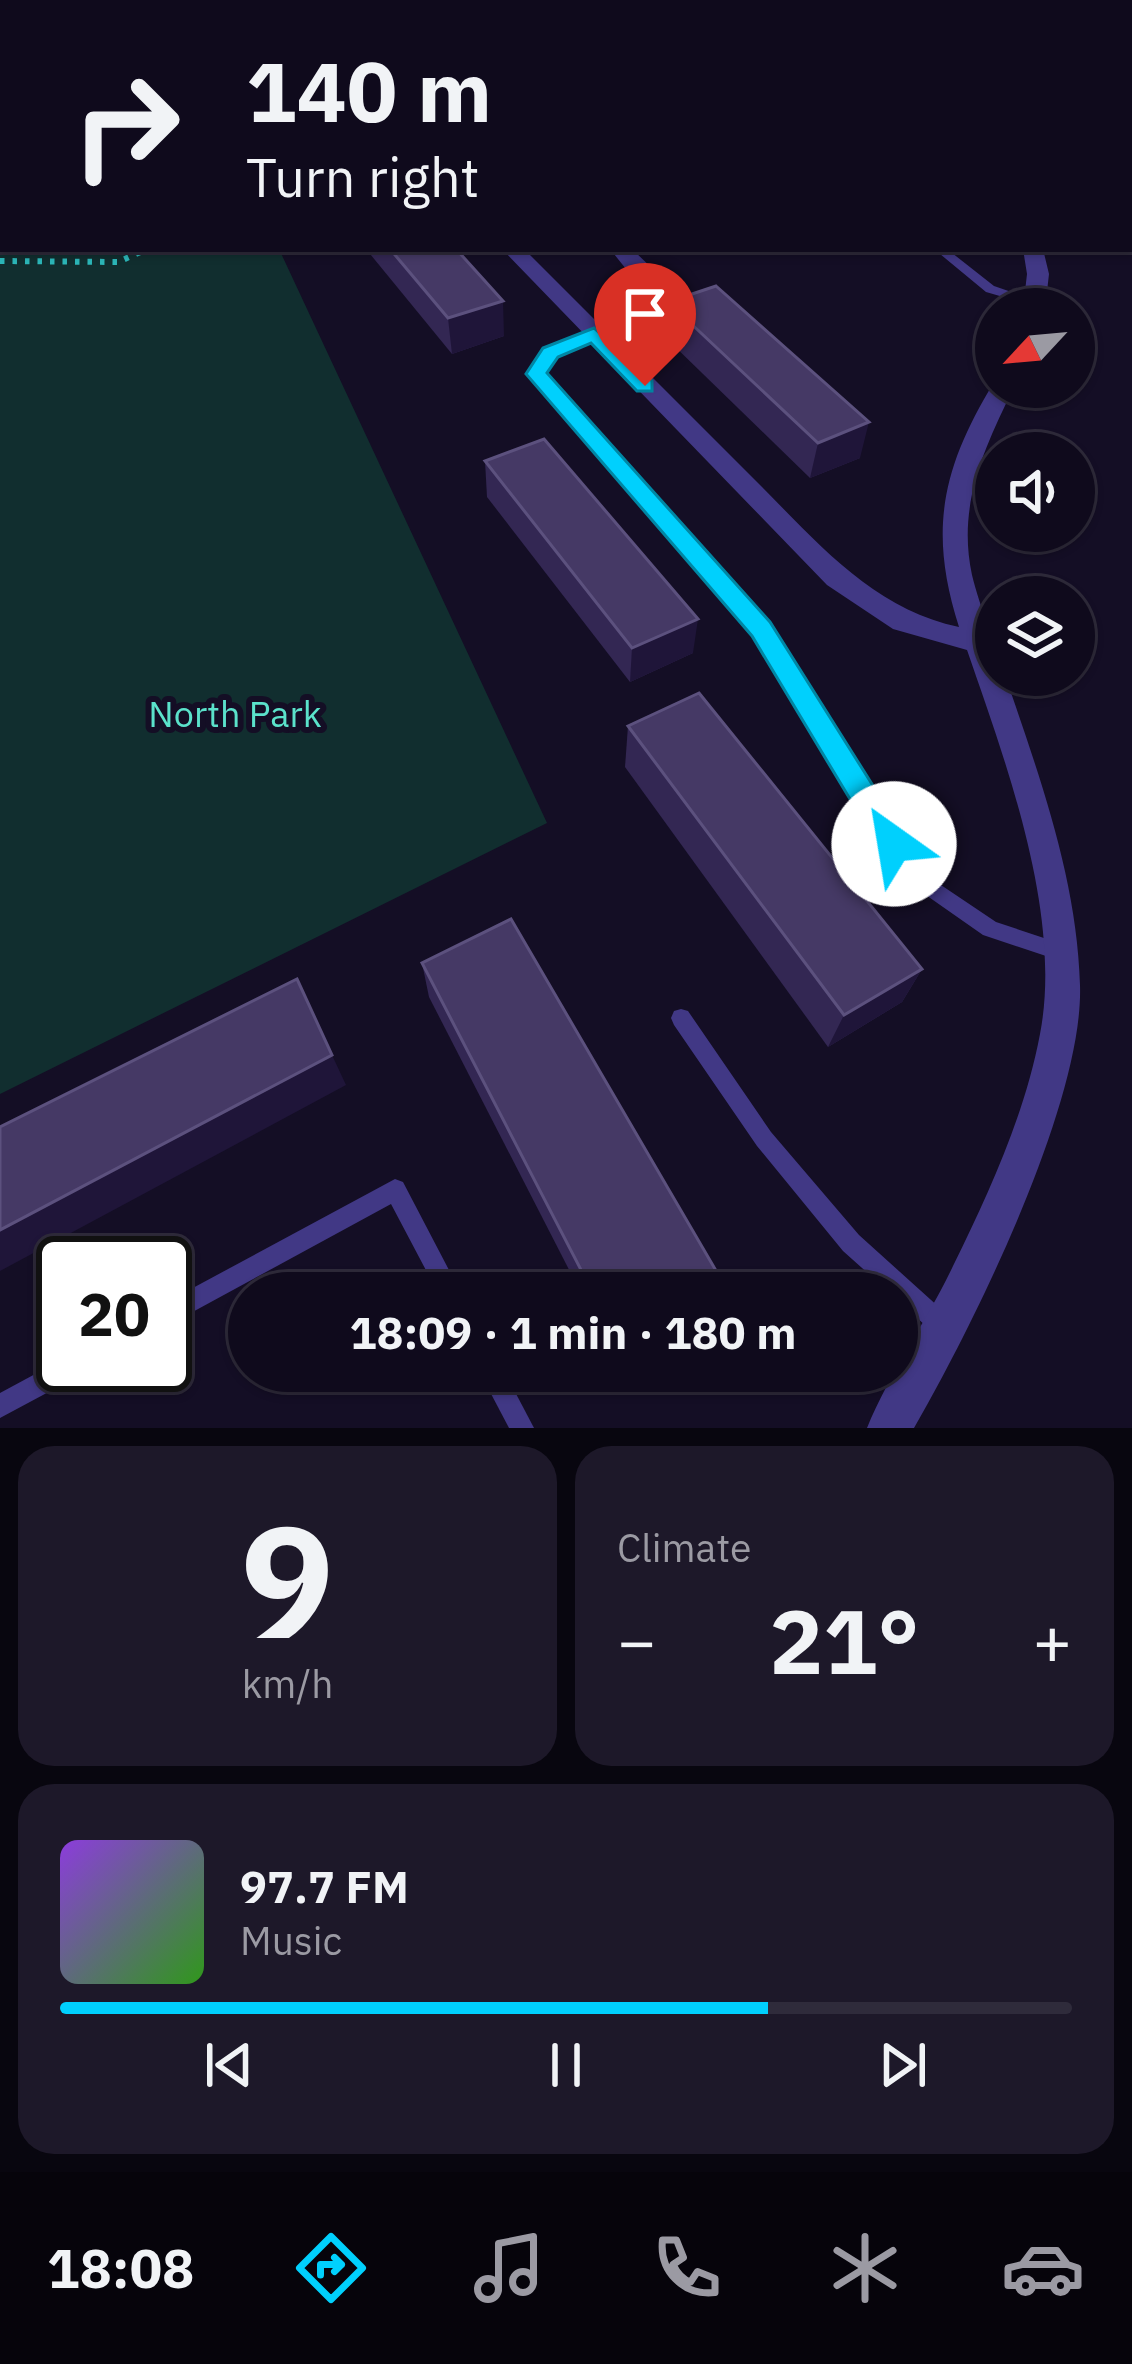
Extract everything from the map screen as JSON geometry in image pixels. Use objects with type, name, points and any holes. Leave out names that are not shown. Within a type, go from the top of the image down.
[{"type":"street","points":[[515,252],[837,578],[878,611],[919,631],[975,640]]},
{"type":"street","points":[[613,354],[653,289],[650,279],[623,252]]},
{"type":"street","points":[[1034,252],[1037,288]]},
{"type":"street","points":[[975,630],[958,567],[954,508],[967,460],[992,408]]},
{"type":"street","points":[[889,1428],[944,1327],[1037,1108],[1064,997],[1054,887],[996,696]]},
{"type":"lane","points":[[944,252],[989,288]]},
{"type":"lane","points":[[594,334],[550,352],[539,362],[536,374],[550,393],[761,629],[894,844],[929,887],[990,928],[1061,952]]},
{"type":"lane","points":[[681,1018],[764,1139],[851,1243],[944,1327]]},
{"type":"lane","points":[[245,1272],[395,1190],[439,1272]]},
{"type":"lane","points":[[192,1301],[228,1281]]},
{"type":"lane","points":[[0,1406],[36,1387]]},
{"type":"lane","points":[[502,1392],[522,1428]]},
{"type":"path","points":[[0,261],[118,262],[140,252]]},
{"type":"green space","name":"North Park","points":[[0,252],[280,252],[547,823],[0,1094]]},
{"type":"building","points":[[393,252],[459,252],[503,301],[448,318]]},
{"type":"building","points":[[716,286],[869,422],[818,443],[668,302]]},
{"type":"building","points":[[544,439],[698,619],[632,648],[485,461]]},
{"type":"building","points":[[699,693],[922,969],[844,1015],[628,726]]},
{"type":"building","points":[[511,919],[717,1272],[582,1272],[422,963]]},
{"type":"building","points":[[297,979],[332,1055],[0,1230],[0,1127]]},
{"type":"route","points":[[645,386],[594,334],[550,352],[539,362],[536,374],[761,629],[894,844]]}]
